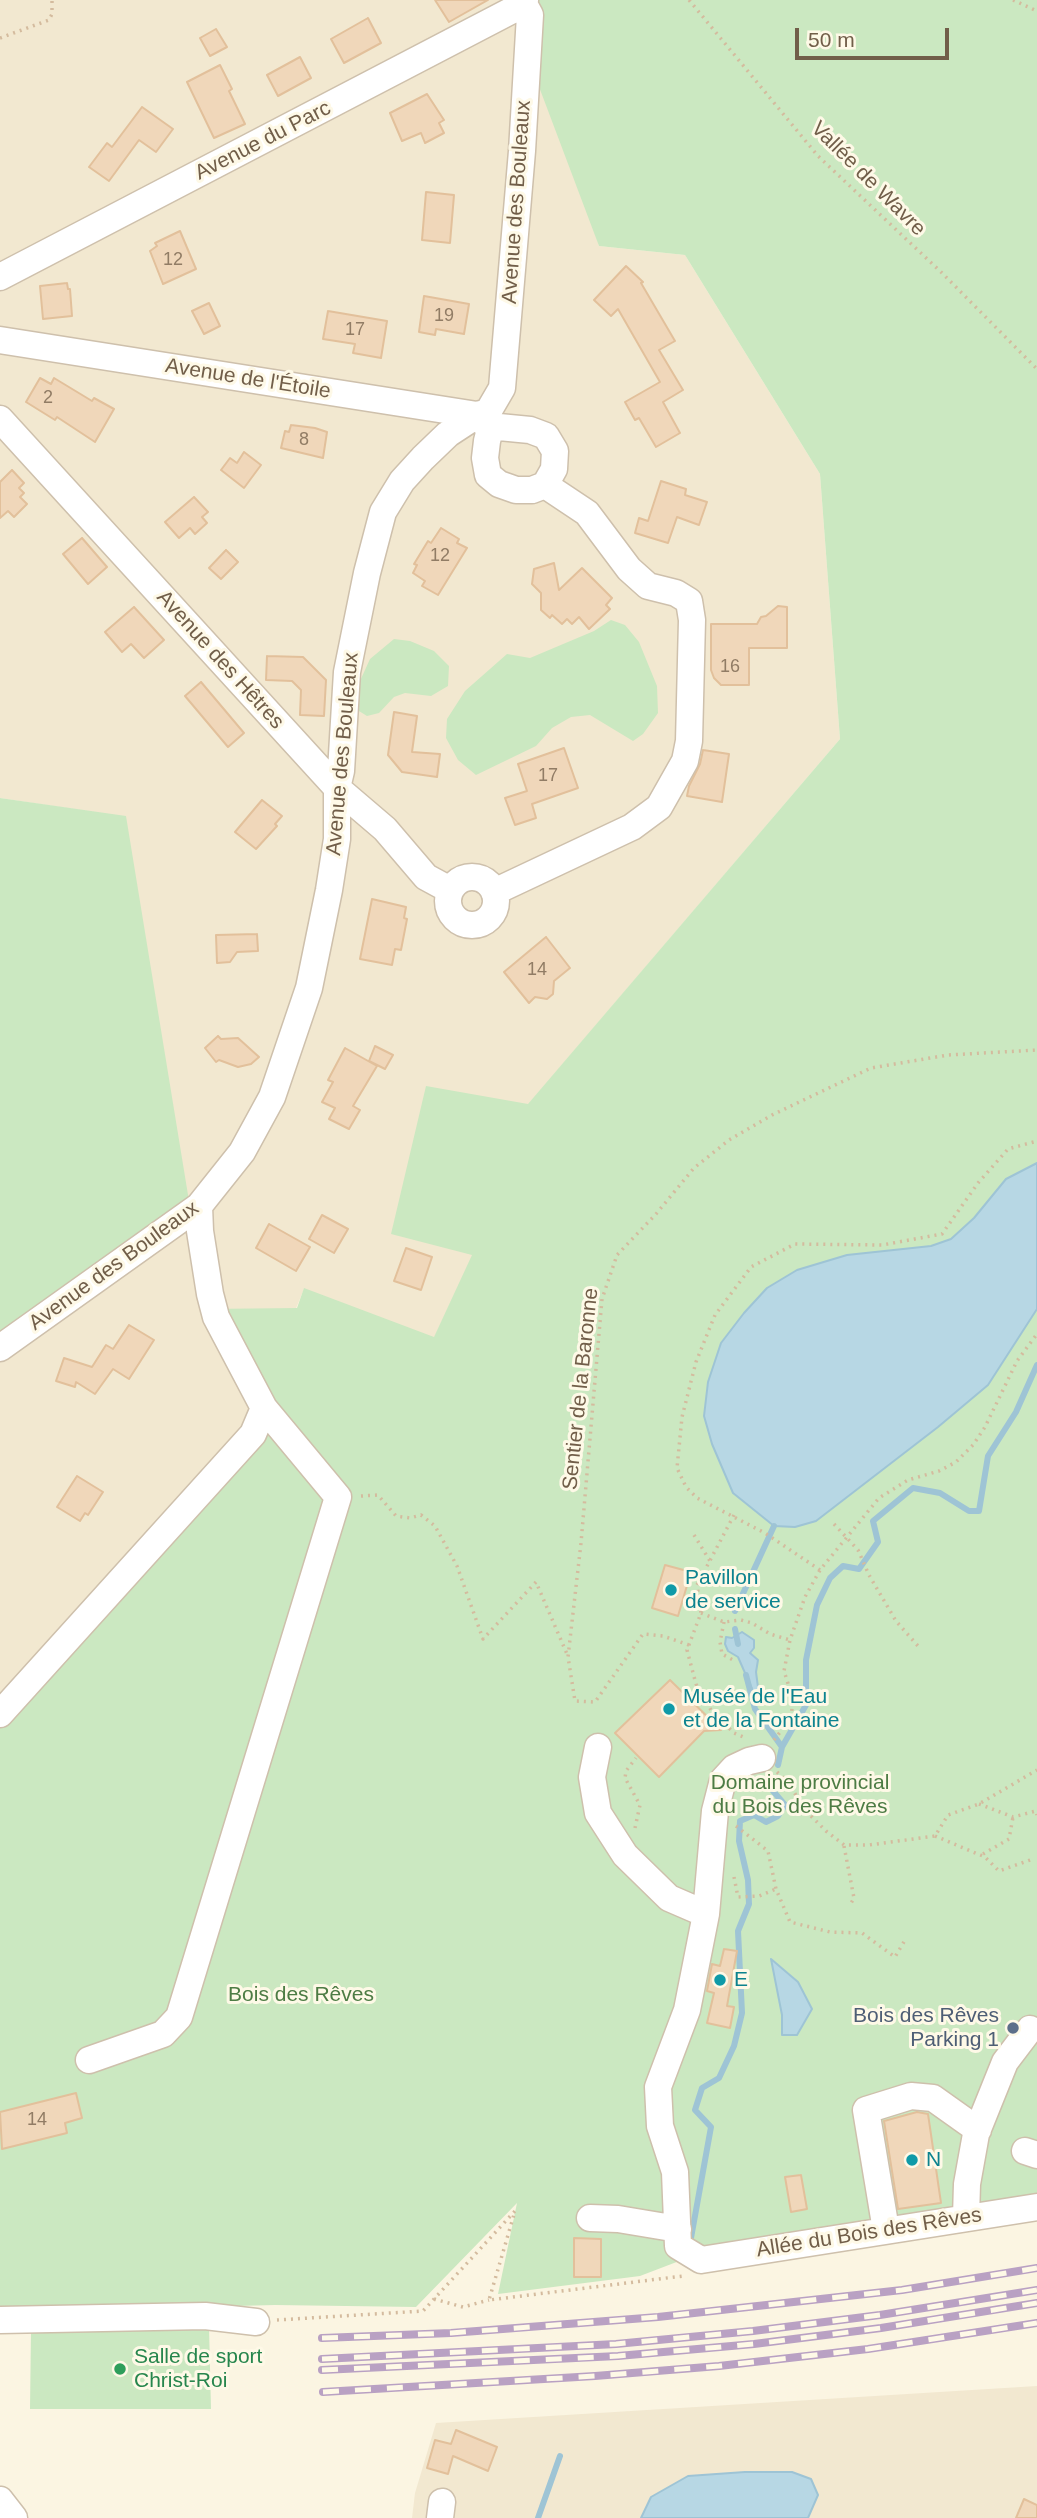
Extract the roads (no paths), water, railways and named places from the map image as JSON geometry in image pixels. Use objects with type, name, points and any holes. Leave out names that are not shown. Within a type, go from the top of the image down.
[{"type":"street","name":"Avenue du Parc","points":[[0,277],[378,82],[524,2]]},
{"type":"street","name":"Avenue des Bouleaux","points":[[0,1348],[199,1206],[242,1152],[272,1097],[309,988],[329,890],[337,839],[337,788],[341,771],[346,672],[383,512],[402,481],[447,434],[483,422],[502,388],[522,150],[530,15],[524,2]]},
{"type":"street","name":"Avenue de l'Étoile","points":[[0,340],[483,422],[499,427],[530,430],[545,436],[555,451],[554,468],[545,485]]},
{"type":"street","name":"Avenue des Hêtres","points":[[0,419],[337,788],[385,830],[426,877],[450,890]]},
{"type":"street","points":[[483,422],[488,475],[499,484],[516,490],[532,490],[545,485],[587,513],[629,569],[648,586],[676,593],[689,601],[692,620],[689,741],[685,761],[659,807],[632,827],[494,892]]},
{"type":"street","points":[[472,877],[485,881],[494,892],[495,908],[486,921],[471,926],[456,920],[448,906],[450,890],[459,880],[472,877]]},
{"type":"street","points":[[89,2060],[163,2034],[179,2017],[338,1497],[264,1408],[216,1317],[200,1231],[199,1206]]},
{"type":"street","points":[[0,1714],[253,1434],[264,1408]]},
{"type":"street","points":[[598,1746],[592,1777],[598,1813],[625,1855],[669,1898],[706,1914]]},
{"type":"street","points":[[590,2218],[618,2219],[678,2229],[674,2172],[660,2126],[658,2087],[687,2010],[706,1914],[715,1811],[723,1780],[734,1768],[759,1750]]},
{"type":"street","points":[[966,2217],[967,2184],[978,2130],[1005,2062],[1030,2029]]},
{"type":"street","points":[[886,2230],[866,2110],[911,2096],[933,2098],[978,2130]]},
{"type":"street","name":"Allée du Bois des Rêves","points":[[678,2229],[678,2246],[697,2267],[886,2230],[1037,2207]]},
{"type":"street","points":[[0,2320],[205,2316],[256,2322]]},
{"type":"street","points":[[0,2500],[14,2518]]},
{"type":"water","points":[[1037,1163],[1037,1309],[988,1385],[816,1521],[795,1527],[774,1526],[733,1493],[712,1444],[704,1416],[708,1382],[721,1343],[767,1288],[797,1270],[847,1255],[931,1246],[951,1239],[974,1218],[1006,1179]]},
{"type":"water","points":[[742,1632],[754,1640],[754,1648],[750,1653],[758,1660],[756,1672],[759,1695],[756,1698],[738,1657],[728,1651],[725,1644],[726,1637],[732,1638]]},
{"type":"water","points":[[771,1959],[798,1982],[812,2009],[797,2035],[782,2035],[782,2015]]},
{"type":"water","points":[[792,2472],[811,2479],[818,2495],[808,2518],[641,2518],[651,2497],[688,2476]]},
{"type":"waterway","points":[[782,1747],[806,1705],[806,1660],[817,1605],[830,1578],[843,1566],[859,1569],[878,1542],[873,1521],[913,1488],[940,1493],[969,1511],[979,1511],[988,1456],[1016,1412],[1037,1365]]},
{"type":"waterway","points":[[735,1611],[774,1526]]},
{"type":"waterway","points":[[735,1629],[738,1644]]},
{"type":"waterway","points":[[746,1675],[755,1709],[782,1747],[778,1765]]},
{"type":"waterway","points":[[691,2238],[711,2127],[695,2110],[702,2088],[719,2078],[734,2046],[742,2013],[738,1931],[749,1904],[748,1880],[739,1841],[740,1821],[754,1815],[766,1822],[778,1816],[785,1805],[773,1791]]},
{"type":"waterway","points":[[538,2518],[560,2456]]},
{"type":"railway","points":[[322,2338],[451,2333],[658,2317],[902,2290],[1037,2268]]},
{"type":"railway","points":[[322,2359],[616,2344],[753,2331],[880,2315],[1037,2290]]},
{"type":"railway","points":[[322,2370],[618,2356],[754,2344],[881,2328],[1037,2303]]},
{"type":"railway","points":[[323,2392],[719,2366],[868,2349],[1037,2323]]},
{"type":"place","name":"Pavillon de service","points":[[671,1590]]},
{"type":"place","name":"Musée de l'Eau et de la Fontaine","points":[[669,1709]]},
{"type":"place","name":"E","points":[[720,1980]]},
{"type":"place","name":"Bois des Rêves Parking 1","points":[[1013,2028]]},
{"type":"place","name":"N","points":[[912,2160]]},
{"type":"place","name":"Salle de sport Christ-Roi","points":[[120,2369]]},
{"type":"park label","name":"Domaine provincial du Bois des Rêves","points":[[800,1795]]},
{"type":"park label","name":"Bois des Rêves","points":[[301,1995]]}]
